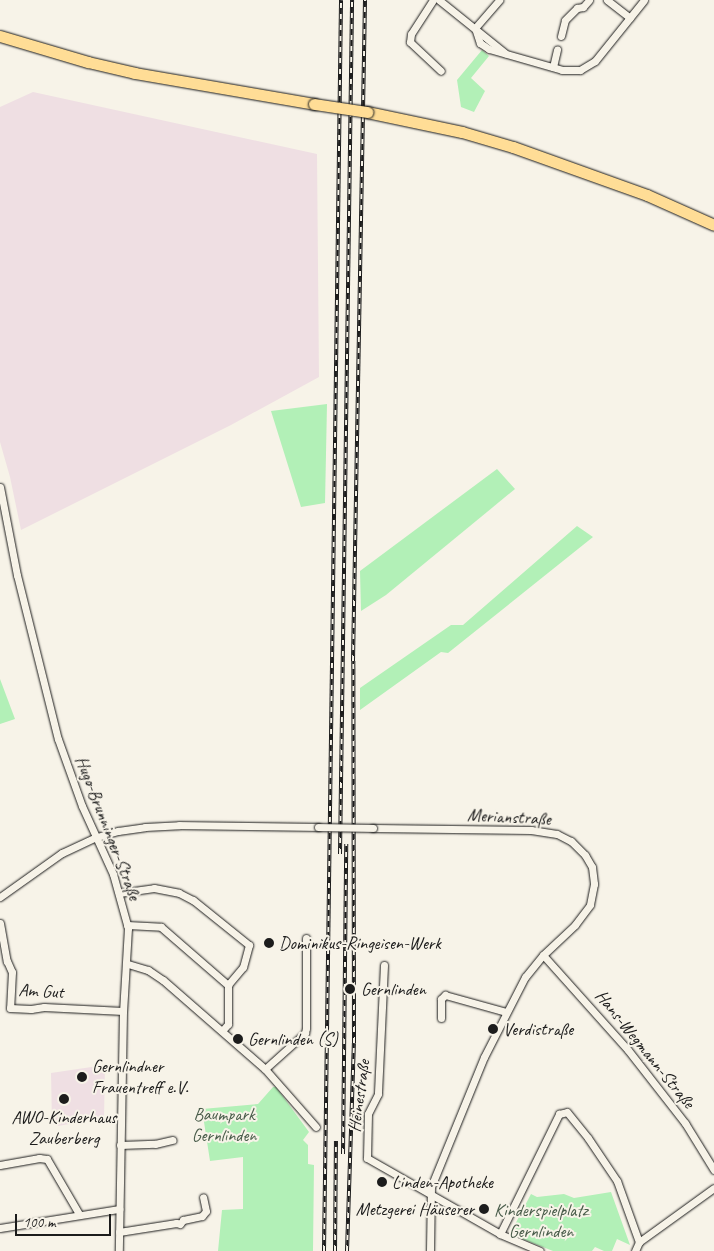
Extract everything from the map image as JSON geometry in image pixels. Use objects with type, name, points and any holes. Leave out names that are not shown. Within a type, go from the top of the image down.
[{"type":"highway","points":[[0,36],[88,62],[136,73],[367,112],[462,132],[513,146],[648,195],[714,225]]},
{"type":"street","points":[[433,0],[411,34],[410,42],[441,71]]},
{"type":"street","points":[[439,0],[507,54],[562,70],[580,70],[595,61],[644,0]]},
{"type":"street","points":[[475,28],[499,0]]},
{"type":"street","points":[[561,36],[565,20],[577,8],[583,7],[589,0]]},
{"type":"street","points":[[607,0],[630,18]]},
{"type":"street","points":[[552,67],[557,49]]},
{"type":"street","name":"Hugo-Brunninger-Straße","points":[[0,488],[17,575],[58,739],[82,806],[97,836],[119,893],[128,925],[128,964],[123,1011],[119,1251]]},
{"type":"street","name":"Merianstraße","points":[[0,897],[62,853],[97,836],[145,826],[531,830],[557,834],[571,841],[585,855],[592,867],[594,884],[590,905],[576,925],[543,955],[526,977],[506,1012],[462,1108],[431,1187],[430,1251]]},
{"type":"street","points":[[119,893],[154,888],[179,893],[193,900],[249,946],[243,967],[228,985],[228,1024],[222,1031]]},
{"type":"street","name":"Am Gut","points":[[0,923],[7,961],[12,972],[10,1008],[31,1009],[44,1007],[123,1011]]},
{"type":"street","points":[[128,925],[161,927],[228,985]]},
{"type":"street","points":[[265,1069],[305,1032],[306,938]]},
{"type":"street","name":"Hans-Wegmann-Straße","points":[[543,955],[628,1050],[685,1122],[714,1170]]},
{"type":"street","points":[[128,964],[156,974],[222,1031],[265,1069],[316,1127]]},
{"type":"street","name":"Heinestraße","points":[[384,965],[378,1094],[368,1114],[367,1158],[431,1196]]},
{"type":"street","points":[[441,1018],[441,1000],[445,994],[506,1012]]},
{"type":"street","points":[[500,1234],[558,1114],[567,1112],[588,1138],[617,1181],[639,1242]]},
{"type":"street","points":[[120,1145],[155,1144],[174,1140]]},
{"type":"street","points":[[0,1165],[39,1158],[47,1159],[79,1214]]},
{"type":"street","points":[[636,1251],[639,1242],[714,1188]]},
{"type":"street","points":[[431,1196],[500,1234],[531,1249],[540,1251]]},
{"type":"street","points":[[119,1232],[176,1222],[180,1224],[183,1220],[202,1216],[206,1211],[203,1197]]},
{"type":"street","points":[[0,1228],[119,1209]]},
{"type":"shaded area","points":[[33,92],[317,154],[319,377],[231,425],[21,530],[10,477],[0,442],[0,107]]},
{"type":"shaded area","points":[[105,1065],[104,1118],[58,1126],[52,1124],[51,1073]]},
{"type":"green space","points":[[482,50],[489,56],[471,78],[485,91],[474,112],[461,107],[457,80]]},
{"type":"green space","points":[[327,404],[325,503],[301,507],[271,411]]},
{"type":"green space","points":[[497,469],[515,489],[386,595],[361,611],[360,571]]},
{"type":"green space","points":[[577,526],[593,537],[448,653],[441,652],[360,710],[360,688],[451,625],[463,625]]},
{"type":"green space","points":[[0,679],[15,719],[0,724]]},
{"type":"green space","name":"Baumpark Gernlinden","points":[[273,1087],[276,1087],[309,1132],[303,1140],[308,1145],[308,1164],[314,1165],[313,1251],[218,1251],[222,1210],[243,1209],[243,1157],[210,1161],[202,1109],[258,1104]]},
{"type":"green space","name":"Kinderspielplatz Gernlinden","points":[[611,1192],[630,1245],[617,1239],[612,1251],[604,1251],[595,1247],[592,1251],[553,1251],[510,1234],[531,1194],[537,1197],[564,1194],[574,1198]]},
{"type":"railway","points":[[324,1251],[341,0]]},
{"type":"railway","points":[[340,854],[352,0]]},
{"type":"railway","points":[[347,1251],[354,1043],[353,661],[365,0]]},
{"type":"railway","points":[[343,1154],[346,844]]},
{"type":"railway","points":[[335,1251],[336,1141]]},
{"type":"place","name":"Dominikus-Ringeisen-Werk","points":[[269,943]]},
{"type":"place","name":"Gernlinden","points":[[350,989]]},
{"type":"place","name":"Verdistraße","points":[[493,1029]]},
{"type":"place","name":"Gernlinden (S)","points":[[238,1039]]},
{"type":"place","name":"Gernlindner Frauentreff e.V.","points":[[82,1077]]},
{"type":"place","name":"AWO-Kinderhaus Zauberberg","points":[[64,1099]]},
{"type":"place","name":"Linden-Apotheke","points":[[382,1182]]},
{"type":"place","name":"Metzgerei Häuserer","points":[[484,1209]]}]
